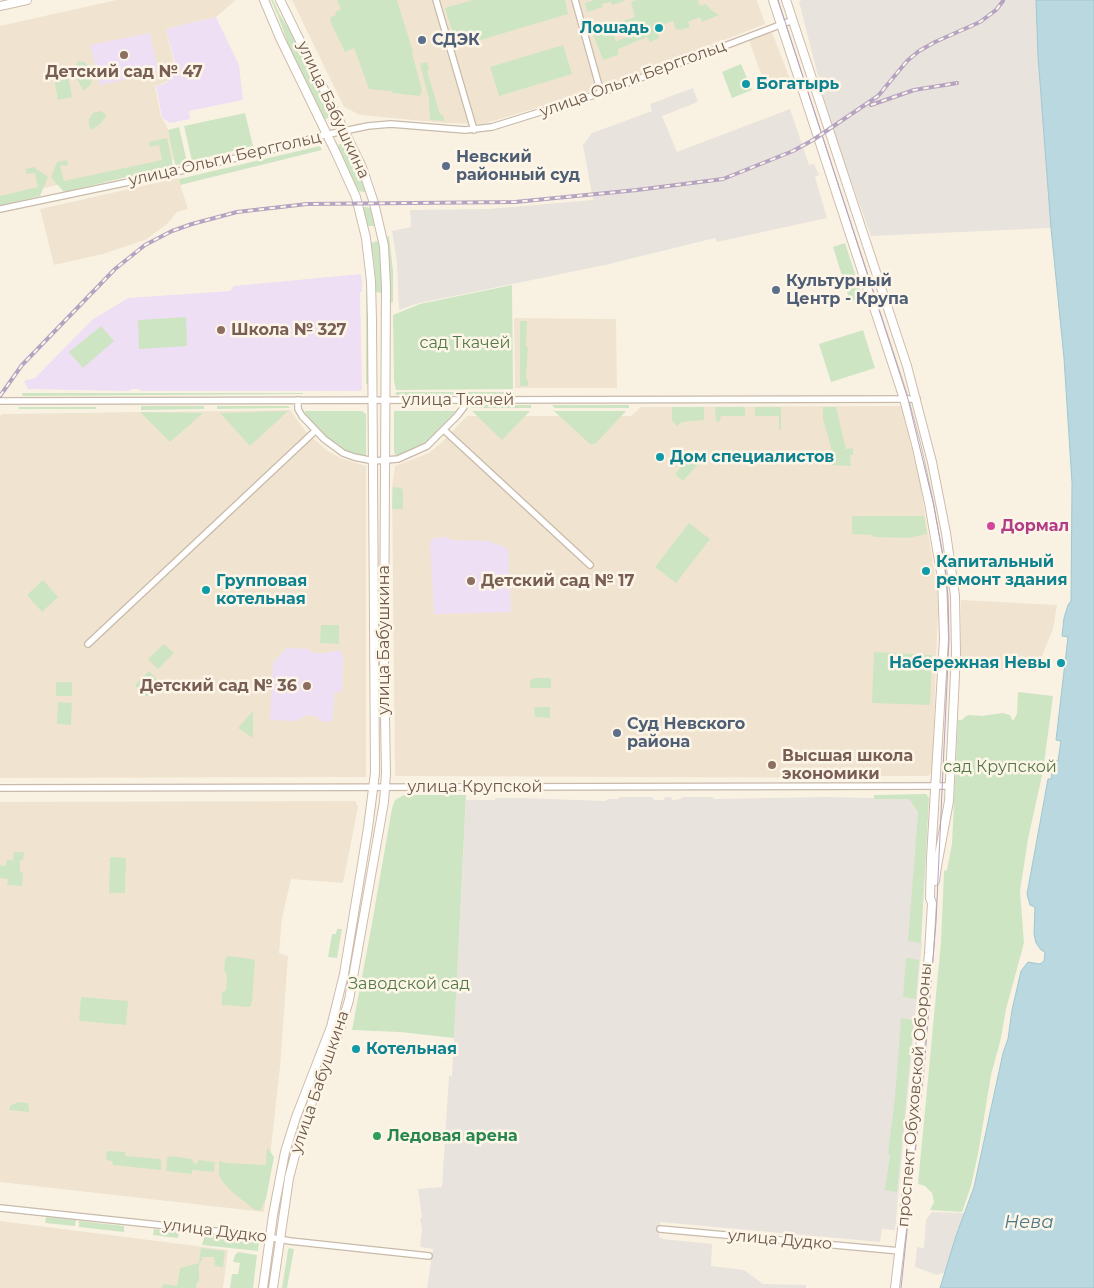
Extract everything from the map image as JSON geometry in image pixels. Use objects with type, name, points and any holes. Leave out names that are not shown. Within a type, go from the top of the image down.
[{"type":"street","points":[[0,6],[27,0]]},
{"type":"street","name":"улица Бабушкина","points":[[263,1288],[269,1237],[285,1152],[296,1116],[331,1027],[339,998],[374,787],[374,461],[371,289],[366,238],[356,197],[328,134],[280,38],[264,0]]},
{"type":"street","name":"улица Бабушкина","points":[[272,1288],[289,1178],[299,1140],[340,1030],[348,1000],[385,787],[384,461],[386,287],[382,233],[362,167],[280,0]]},
{"type":"street","points":[[436,0],[474,130]]},
{"type":"street","points":[[575,0],[601,93]]},
{"type":"street","name":"проспект Обуховской Обороны","points":[[773,0],[904,399],[917,448],[940,563],[944,600],[944,639],[930,881],[930,898],[932,902]]},
{"type":"street","name":"проспект Обуховской Обороны","points":[[786,0],[917,399],[943,516],[954,588],[956,646],[948,812],[936,866],[918,1069],[895,1288]]},
{"type":"street","name":"улица Ольги Берггольц","points":[[0,209],[167,174],[328,134],[368,126],[391,124],[474,130],[492,127],[601,93],[793,20]]},
{"type":"street","points":[[356,197],[372,197]]},
{"type":"street","points":[[366,238],[382,233]]},
{"type":"street","name":"улица Ткачей","points":[[0,401],[917,399]]},
{"type":"street","points":[[298,400],[298,409],[316,431],[343,453],[374,461],[384,461],[398,459],[427,446],[461,410],[464,406],[464,400]]},
{"type":"street","points":[[444,430],[590,565]]},
{"type":"street","points":[[88,644],[316,431]]},
{"type":"street","name":"улица Крупской","points":[[0,788],[949,786]]},
{"type":"street","name":"улица Дудко","points":[[0,1208],[429,1256]]},
{"type":"street","name":"улица Дудко","points":[[660,1229],[900,1251]]},
{"type":"shaded area","points":[[116,0],[236,0],[216,17],[166,29],[174,64],[167,82],[155,86],[161,117],[167,126],[175,159],[0,198],[0,26]]},
{"type":"shaded area","points":[[292,0],[757,0],[765,24],[600,89],[483,124],[445,123],[360,115],[344,107]]},
{"type":"shaded area","points":[[801,0],[1036,0],[1038,56],[1051,228],[871,236],[829,119],[799,2]]},
{"type":"shaded area","points":[[216,17],[239,65],[243,100],[189,111],[190,119],[170,123],[162,118],[156,86],[167,83],[175,64],[166,29]]},
{"type":"shaded area","points":[[772,32],[791,82],[767,91],[749,40]]},
{"type":"shaded area","name":"Детский сад № 47","points":[[150,33],[157,66],[156,73],[100,85],[90,45]]},
{"type":"shaded area","points":[[693,88],[698,102],[662,116],[677,152],[790,109],[809,165],[814,164],[819,175],[815,177],[827,218],[717,242],[715,238],[605,265],[415,304],[399,310],[397,262],[392,231],[411,227],[410,210],[489,209],[593,200],[583,145],[592,133],[652,111],[650,104]]},
{"type":"shaded area","points":[[178,178],[188,209],[177,212],[166,225],[145,240],[103,254],[54,265],[40,209]]},
{"type":"shaded area","name":"Школа № 327","points":[[361,274],[362,389],[360,391],[28,389],[24,381],[35,378],[92,320],[128,298],[230,291],[234,286]]},
{"type":"shaded area","points":[[514,318],[616,319],[617,388],[515,388]]},
{"type":"shaded area","points":[[901,406],[920,483],[937,588],[938,610],[932,773],[928,776],[882,776],[871,778],[395,776],[392,487],[395,466],[429,453],[467,416],[631,416],[641,407]]},
{"type":"shaded area","points":[[290,410],[307,433],[328,451],[341,458],[366,466],[366,777],[0,778],[0,416],[2,414]]},
{"type":"shaded area","name":"Детский сад № 17","points":[[448,537],[451,540],[488,541],[508,548],[511,612],[434,614],[430,543],[434,538]]},
{"type":"shaded area","points":[[961,600],[1057,605],[1053,629],[1036,671],[961,669]]},
{"type":"shaded area","name":"Детский сад № 36","points":[[287,648],[309,649],[313,653],[339,650],[343,656],[342,692],[335,692],[332,722],[319,721],[318,717],[308,715],[296,721],[270,720],[273,663]]},
{"type":"shaded area","points":[[620,797],[652,797],[654,800],[664,800],[665,797],[671,797],[672,800],[681,799],[682,797],[713,797],[714,799],[828,797],[909,799],[918,814],[910,923],[922,943],[895,1230],[882,1229],[880,1242],[660,1222],[659,1237],[663,1239],[712,1244],[711,1266],[744,1270],[763,1284],[806,1285],[806,1288],[427,1288],[433,1249],[420,1247],[422,1229],[420,1219],[422,1217],[418,1189],[442,1187],[449,1076],[452,1076],[466,800],[522,798],[605,801]]},
{"type":"shaded area","points":[[355,801],[358,807],[343,883],[291,879],[282,918],[279,953],[288,956],[280,1067],[264,1212],[0,1182],[0,802]]},
{"type":"shaded area","points":[[932,1212],[964,1213],[945,1272],[937,1275],[915,1267],[917,1247],[924,1248],[926,1220]]},
{"type":"shaded area","points":[[0,1221],[228,1250],[223,1288],[0,1288]]},
{"type":"green space","points":[[271,0],[273,0],[280,15],[297,41],[332,115],[326,119],[323,118],[288,44]]},
{"type":"green space","points":[[337,0],[397,0],[413,52],[422,90],[420,96],[369,89],[354,48],[345,52],[330,21],[331,17],[336,15],[335,12],[341,9]]},
{"type":"green space","points":[[473,0],[565,0],[568,14],[457,47],[445,8]]},
{"type":"green space","points":[[594,0],[625,1],[612,5],[611,2],[602,4],[603,7],[587,12],[585,3]]},
{"type":"green space","points":[[637,0],[698,0],[700,6],[706,4],[719,15],[702,22],[700,17],[688,22],[690,27],[680,30],[676,30],[673,21],[656,27],[659,38],[650,42],[647,37],[618,49],[618,55],[603,60],[592,31],[635,17],[631,2]],"holes":[[[636,25],[639,33],[616,41],[613,33]]]},
{"type":"green space","points":[[563,45],[572,74],[499,96],[490,67]]},
{"type":"green space","points":[[77,61],[84,62],[92,71],[91,84],[84,91],[77,79]]},
{"type":"green space","points":[[427,62],[429,70],[427,71],[440,114],[442,114],[445,121],[430,120],[429,99],[420,64]]},
{"type":"green space","points":[[741,64],[752,90],[732,98],[722,72]]},
{"type":"green space","points":[[68,75],[72,97],[58,100],[54,78]]},
{"type":"green space","points":[[100,111],[107,115],[100,124],[91,130],[89,119],[93,113]]},
{"type":"green space","points":[[245,113],[253,146],[192,161],[184,126]]},
{"type":"green space","points":[[179,127],[187,162],[177,165],[175,164],[168,130]]},
{"type":"green space","points":[[167,138],[173,166],[64,192],[51,177],[57,162],[67,160],[68,165],[60,166],[64,181],[162,160],[159,145],[150,147],[149,142]]},
{"type":"green space","points":[[347,143],[359,170],[365,192],[357,191],[338,147],[339,144]]},
{"type":"green space","points":[[320,146],[322,150],[180,185],[179,179]]},
{"type":"green space","points":[[34,167],[48,177],[40,196],[0,206],[0,196],[38,187],[35,173],[27,174],[25,169]]},
{"type":"green space","points":[[363,208],[372,208],[375,226],[367,226]]},
{"type":"green space","points":[[389,236],[393,271],[393,302],[390,303],[386,237]]},
{"type":"green space","points":[[377,241],[380,244],[382,260],[381,293],[376,292],[371,243]]},
{"type":"green space","points":[[845,243],[863,298],[850,301],[833,247]]},
{"type":"green space","points":[[366,279],[368,279],[369,384],[366,384]]},
{"type":"green space","name":"сад Ткачей","points":[[512,285],[513,389],[396,390],[394,381],[393,315],[420,304]]},
{"type":"green space","points":[[186,317],[187,346],[139,349],[138,320]]},
{"type":"green space","points":[[520,321],[527,321],[526,379],[528,380],[528,386],[520,386]]},
{"type":"green space","points":[[101,326],[114,341],[83,368],[69,352]]},
{"type":"green space","points":[[863,330],[875,368],[831,382],[819,344]]},
{"type":"green space","points":[[396,392],[514,392],[514,394],[396,395]]},
{"type":"green space","points":[[22,393],[303,393],[303,394],[23,396]]},
{"type":"green space","points":[[473,405],[531,405],[531,408],[471,408]]},
{"type":"green space","points":[[552,405],[629,405],[629,408],[555,408]]},
{"type":"green space","points":[[141,406],[204,406],[204,409],[141,410]]},
{"type":"green space","points":[[217,406],[288,406],[290,408],[217,409]]},
{"type":"green space","points":[[19,407],[96,407],[96,409],[19,409]]},
{"type":"green space","points":[[672,407],[704,407],[704,420],[682,422],[677,426],[672,421]]},
{"type":"green space","points":[[715,407],[745,407],[745,416],[721,416],[718,422],[716,421]]},
{"type":"green space","points":[[755,407],[781,407],[781,430],[779,430],[779,416],[755,416]]},
{"type":"green space","points":[[823,407],[836,407],[846,449],[853,448],[853,455],[850,455],[851,466],[832,465],[831,447],[823,419]]},
{"type":"green space","points":[[288,411],[250,446],[220,413]]},
{"type":"green space","points":[[305,411],[362,411],[366,414],[366,457],[334,444],[305,415]]},
{"type":"green space","points":[[394,411],[456,411],[428,441],[399,455],[395,455]]},
{"type":"green space","points":[[472,411],[530,411],[502,440]]},
{"type":"green space","points":[[554,411],[626,411],[595,444],[590,444]]},
{"type":"green space","points":[[140,412],[203,413],[170,442]]},
{"type":"green space","points":[[692,455],[700,462],[683,481],[675,474]]},
{"type":"green space","points":[[393,487],[403,490],[403,509],[392,509]]},
{"type":"green space","points":[[852,516],[924,516],[927,534],[908,538],[852,534]]},
{"type":"green space","points":[[689,523],[710,539],[676,583],[655,567]]},
{"type":"green space","points":[[43,580],[58,597],[42,612],[27,595]]},
{"type":"green space","points":[[321,625],[339,625],[339,644],[320,643]]},
{"type":"green space","points":[[164,644],[174,653],[158,669],[148,659]]},
{"type":"green space","points":[[874,652],[932,655],[930,705],[872,703]]},
{"type":"green space","points":[[149,671],[161,683],[147,697],[135,685]]},
{"type":"green space","points":[[534,678],[551,678],[551,688],[530,688],[530,681]]},
{"type":"green space","points":[[56,682],[72,682],[72,696],[56,696]]},
{"type":"green space","name":"сад Крупской","points":[[1018,692],[1053,696],[1043,771],[1028,839],[1020,891],[1024,943],[991,1075],[971,1186],[962,1212],[930,1210],[934,1202],[932,1193],[925,1186],[918,1184],[941,942],[944,871],[947,870],[952,844],[958,720],[962,720],[969,715],[982,716],[1003,713],[1010,715],[1013,721],[1017,714]]},
{"type":"green space","points":[[58,702],[72,703],[71,725],[57,724]]},
{"type":"green space","points":[[534,707],[550,707],[550,718],[535,717]]},
{"type":"green space","points":[[253,711],[253,738],[238,728]]},
{"type":"green space","points":[[926,794],[929,798],[921,943],[908,941],[918,813],[909,799],[874,799],[874,795]]},
{"type":"green space","name":"Заводской сад","points":[[404,795],[466,795],[454,1038],[400,1032],[352,1030],[392,808],[395,800]]},
{"type":"green space","points":[[14,852],[24,852],[23,860],[20,861],[20,871],[23,873],[22,886],[7,885],[8,879],[0,878],[0,865],[6,866],[7,860],[13,860]]},
{"type":"green space","points":[[110,857],[126,858],[125,893],[109,893]]},
{"type":"green space","points":[[337,929],[342,929],[337,958],[328,957],[332,934],[336,934]]},
{"type":"green space","points":[[228,956],[255,961],[250,1007],[222,1005],[222,993],[226,990],[227,975],[224,970],[225,959]]},
{"type":"green space","points":[[906,958],[919,960],[916,999],[903,997]]},
{"type":"green space","points":[[81,997],[128,1001],[126,1025],[79,1021]]},
{"type":"green space","points":[[901,1018],[914,1020],[897,1192],[885,1190],[890,1154],[888,1154],[895,1097]]},
{"type":"green space","points":[[18,1102],[28,1103],[29,1112],[9,1110],[10,1106]]},
{"type":"green space","points":[[267,1147],[274,1157],[266,1199],[260,1211],[254,1209],[232,1192],[222,1181],[219,1175],[219,1161],[266,1165]]},
{"type":"green space","points":[[107,1151],[125,1152],[125,1156],[160,1159],[161,1170],[113,1165],[112,1161],[106,1160]]},
{"type":"green space","points":[[169,1156],[192,1159],[196,1164],[199,1160],[215,1162],[214,1172],[192,1170],[192,1174],[166,1171]]},
{"type":"green space","points":[[46,1217],[76,1220],[75,1226],[45,1223]]},
{"type":"green space","points":[[79,1221],[124,1226],[124,1232],[79,1227]]},
{"type":"green space","points":[[154,1229],[197,1233],[197,1235],[179,1233],[178,1238],[153,1235]]},
{"type":"green space","points":[[205,1234],[257,1240],[259,1241],[258,1251],[202,1245]]},
{"type":"green space","points":[[201,1248],[225,1251],[223,1267],[215,1266],[214,1257],[202,1257],[199,1264],[199,1282],[197,1282],[196,1288],[162,1288],[163,1284],[177,1286],[180,1268],[199,1263]]},
{"type":"green space","points":[[289,1248],[294,1249],[287,1288],[282,1288],[288,1250]]},
{"type":"green space","points":[[238,1252],[257,1255],[253,1288],[230,1288],[232,1274],[238,1274],[240,1263],[233,1262]]},
{"type":"water","name":"Нева","points":[[1036,0],[1094,0],[1094,1288],[940,1288],[974,1187],[1003,1053],[1008,1039],[1012,1010],[1021,971],[1028,962],[1040,964],[1044,961],[1045,952],[1036,943],[1034,934],[1035,907],[1030,905],[1027,894],[1048,779],[1051,779],[1054,761],[1058,761],[1061,741],[1056,740],[1068,637],[1062,636],[1064,618],[1071,601],[1072,483],[1064,358],[1051,228],[1038,56]]},
{"type":"tram line","points":[[778,0],[908,399],[933,502],[944,561],[948,596],[949,639],[936,922],[924,1069],[901,1288]]},
{"type":"railway","points":[[0,396],[22,365],[115,269],[145,245],[172,231],[237,212],[307,204],[515,202],[723,179],[793,151],[813,140],[878,96],[907,61],[919,51],[980,22],[996,10],[1003,1]]},
{"type":"railway","points":[[871,105],[914,90],[957,83]]},
{"type":"place","name":"Лошадь","points":[[659,28]]},
{"type":"place","name":"СДЭК","points":[[422,40]]},
{"type":"place","name":"Детский сад № 47","points":[[124,55]]},
{"type":"place","name":"Богатырь","points":[[746,84]]},
{"type":"place","name":"Невский районный суд","points":[[446,166]]},
{"type":"place","name":"Культурный Центр - Крупа","points":[[776,290]]},
{"type":"place","name":"Школа № 327","points":[[221,330]]},
{"type":"place","name":"Дом специалистов","points":[[660,457]]},
{"type":"place","name":"Дормал","points":[[991,526]]},
{"type":"place","name":"Капитальный ремонт здания","points":[[926,571]]},
{"type":"place","name":"Детский сад № 17","points":[[471,581]]},
{"type":"place","name":"Групповая котельная","points":[[206,590]]},
{"type":"place","name":"Набережная Невы","points":[[1061,663]]},
{"type":"place","name":"Детский сад № 36","points":[[307,686]]},
{"type":"place","name":"Суд Невского района","points":[[617,733]]},
{"type":"place","name":"Высшая школа экономики","points":[[772,765]]},
{"type":"place","name":"Котельная","points":[[356,1049]]},
{"type":"place","name":"Ледовая арена","points":[[377,1136]]}]
